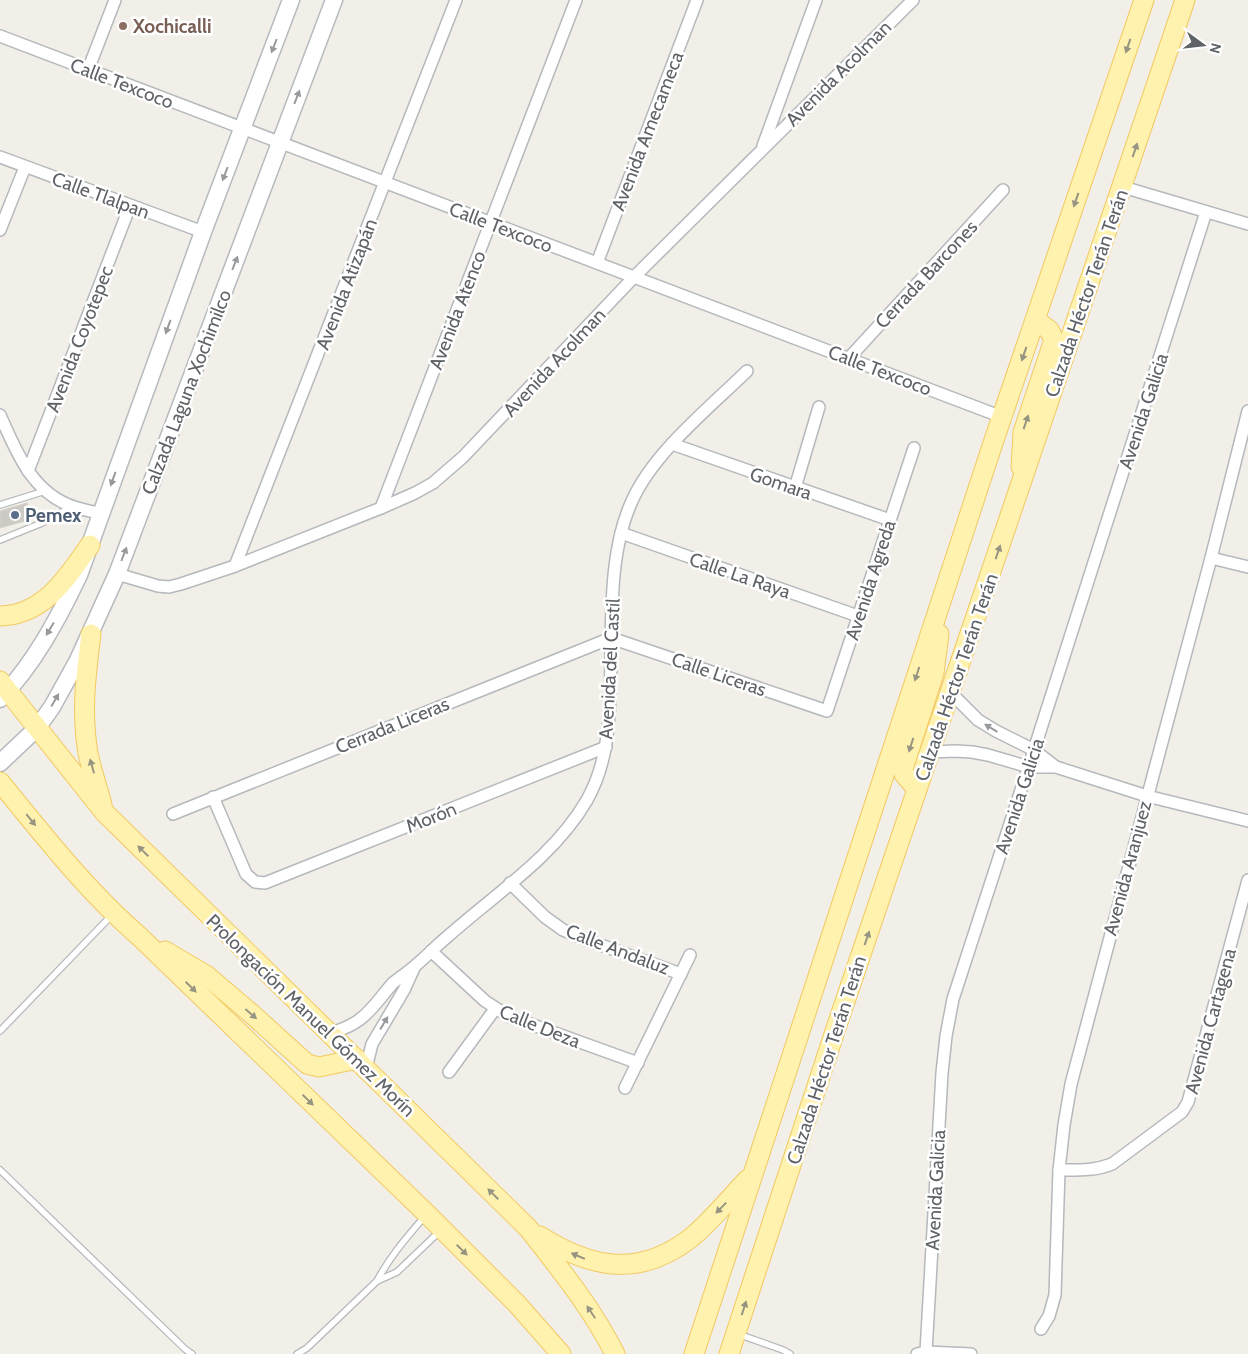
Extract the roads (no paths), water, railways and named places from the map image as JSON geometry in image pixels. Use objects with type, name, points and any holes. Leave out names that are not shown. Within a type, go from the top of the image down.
[{"type":"main road","name":"Calzada Laguna Xochimilco","points":[[2,690],[29,663],[63,607],[79,575],[203,232],[292,0]]},
{"type":"main road","name":"Calzada Laguna Xochimilco","points":[[0,763],[37,728],[52,707],[91,634],[117,574],[334,0]]},
{"type":"main road","name":"Calzada Héctor Terán Terán","points":[[694,1354],[1002,417],[1144,0]]},
{"type":"main road","name":"Calzada Héctor Terán Terán","points":[[728,1354],[835,1031],[1186,0]]},
{"type":"main road","points":[[1020,488],[1023,432],[1053,348],[1054,340],[1049,330],[1036,320]]},
{"type":"main road","points":[[0,616],[26,611],[44,601],[58,589],[90,545]]},
{"type":"main road","points":[[918,789],[904,774],[903,770],[934,673],[943,596]]},
{"type":"main road","points":[[91,634],[84,697],[84,720],[88,754],[105,813]]},
{"type":"main road","name":"Prolongación Manuel Gómez Morín","points":[[2,690],[37,728],[105,813],[528,1228],[572,1284],[602,1328],[615,1354]]},
{"type":"main road","points":[[0,782],[59,855],[113,914],[140,937],[427,1214],[517,1304],[561,1354]]},
{"type":"main road","points":[[140,937],[206,975],[307,1064],[319,1067],[361,1064]]},
{"type":"main road","points":[[528,1228],[557,1247],[591,1261],[636,1264],[664,1254],[692,1237],[754,1172]]},
{"type":"street","points":[[88,70],[115,0]]},
{"type":"street","name":"Avenida Atizapán","points":[[235,566],[456,0]]},
{"type":"street","name":"Avenida Atenco","points":[[381,508],[576,0]]},
{"type":"street","name":"Avenida Amecameca","points":[[598,263],[697,0]]},
{"type":"street","points":[[762,149],[816,0]]},
{"type":"street","name":"Avenida Acolman","points":[[117,574],[158,586],[181,584],[235,566],[381,508],[433,483],[464,457],[634,277],[913,0]]},
{"type":"street","name":"Calle Texcoco","points":[[0,36],[1002,417]]},
{"type":"street","name":"Calle Tlalpan","points":[[0,157],[203,232]]},
{"type":"street","points":[[0,230],[26,167]]},
{"type":"street","points":[[1122,187],[1248,224]]},
{"type":"street","name":"Cerrada Barcones","points":[[849,358],[1003,190]]},
{"type":"street","name":"Avenida Coyotepec","points":[[28,471],[130,206]]},
{"type":"street","name":"Avenida Galicia","points":[[971,1354],[921,1353],[942,1074],[946,1036],[953,1000],[1206,212]]},
{"type":"street","name":"Avenida del Castil","points":[[329,1034],[346,1028],[362,1018],[392,985],[551,847],[587,800],[598,774],[606,747],[615,572],[621,533],[631,502],[642,481],[672,444],[747,370]]},
{"type":"street","points":[[795,488],[819,407]]},
{"type":"street","name":"Avenida Aranjuez","points":[[1040,1329],[1049,1316],[1055,1294],[1059,1170],[1071,1084],[1211,558],[1248,411]]},
{"type":"street","points":[[0,416],[28,471],[45,491],[73,506],[101,514]]},
{"type":"street","name":"Gomara","points":[[672,444],[890,520]]},
{"type":"street","name":"Avenida Agreda","points":[[827,711],[914,448]]},
{"type":"street","name":"Calle La Raya","points":[[621,533],[858,616]]},
{"type":"street","points":[[1211,558],[1248,567]]},
{"type":"street","name":"Calle Liceras","points":[[611,638],[827,711]]},
{"type":"street","name":"Cerrada Liceras","points":[[173,814],[611,638]]},
{"type":"street","points":[[950,692],[978,720],[1034,750],[1056,767]]},
{"type":"street","name":"Morón","points":[[213,797],[246,874],[255,882],[265,883],[606,747]]},
{"type":"street","points":[[930,752],[972,752],[1029,767],[1056,767],[1147,796],[1248,821]]},
{"type":"street","name":"Avenida Cartagena","points":[[1059,1170],[1099,1169],[1112,1164],[1182,1112],[1188,1102],[1248,880]]},
{"type":"street","name":"Calle Andaluz","points":[[510,883],[545,917],[564,930],[681,974]]},
{"type":"street","name":"Calle Deza","points":[[431,951],[495,1009],[524,1023],[638,1063]]},
{"type":"street","points":[[625,1088],[690,955]]},
{"type":"street","name":"Avenida del Castil","points":[[361,1064],[404,990],[415,967]]},
{"type":"street","points":[[449,1072],[495,1009]]},
{"type":"lane","points":[[0,505],[45,491]]},
{"type":"lane","points":[[0,540],[42,523],[73,506]]},
{"type":"lane","points":[[0,1031],[113,914]]},
{"type":"lane","points":[[0,1170],[184,1349],[192,1354]]},
{"type":"lane","points":[[377,1281],[387,1262],[427,1214]]},
{"type":"lane","points":[[297,1354],[307,1348],[377,1281],[402,1267],[442,1229]]},
{"type":"lane","points":[[735,1333],[790,1354]]},
{"type":"place","name":"Xochicalli","points":[[123,26]]},
{"type":"place","name":"Pemex","points":[[15,515]]}]
